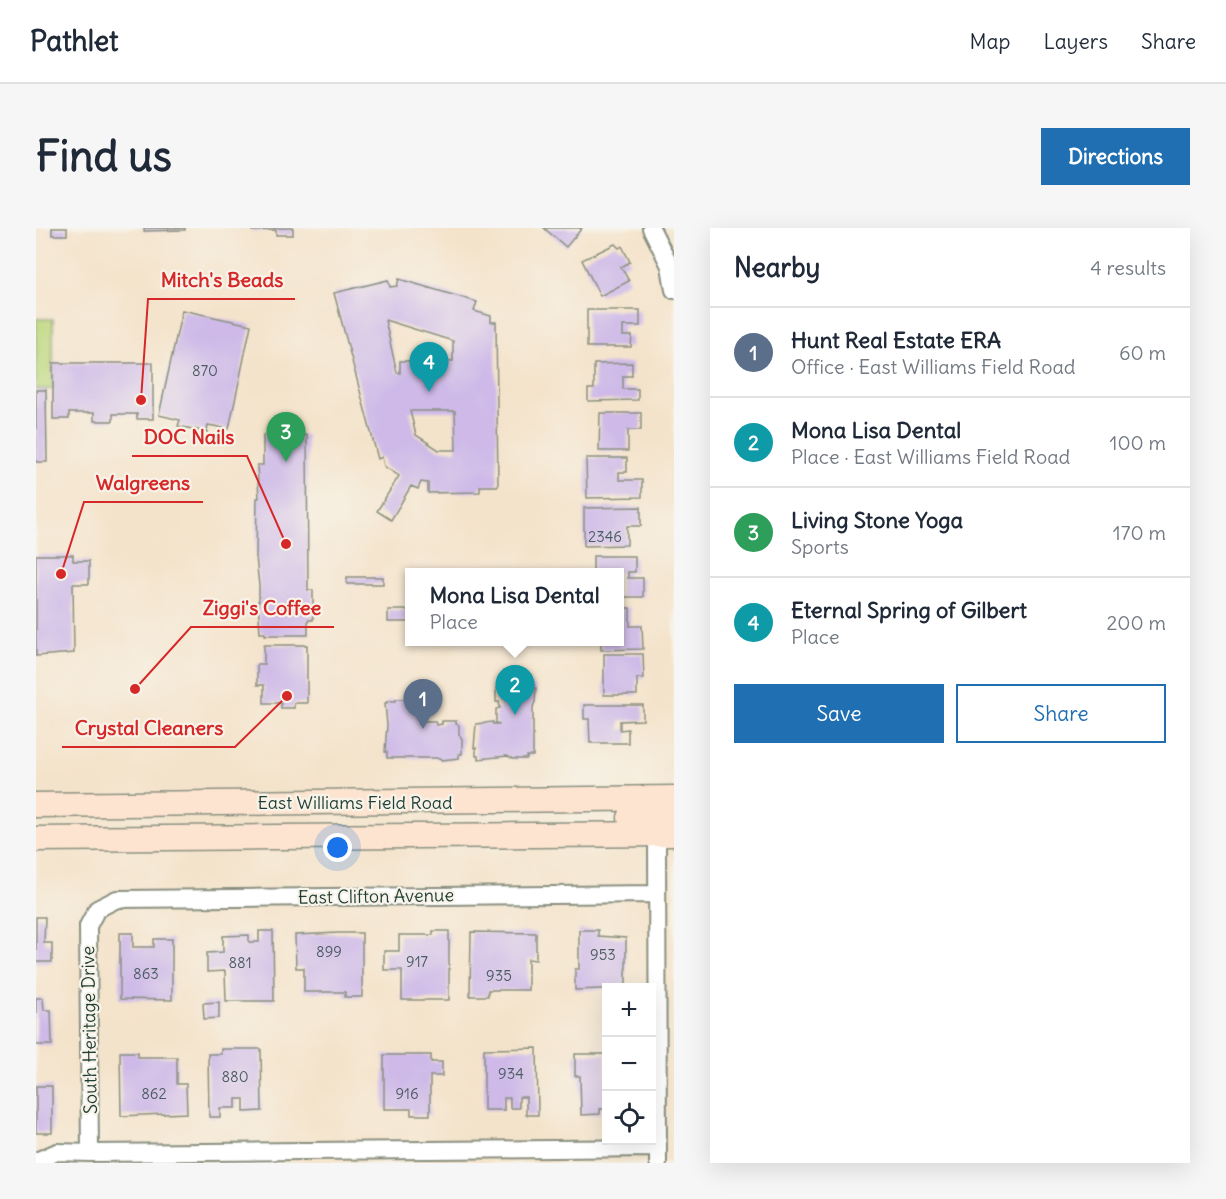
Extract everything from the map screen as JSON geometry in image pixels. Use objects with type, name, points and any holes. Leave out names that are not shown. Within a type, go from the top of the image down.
[{"type":"main road","name":"East Williams Field Road","points":[[36,805],[674,798]]},
{"type":"main road","points":[[370,801],[371,836]]},
{"type":"main road","points":[[543,835],[597,819],[661,818],[674,812]]},
{"type":"main road","name":"East Williams Field Road","points":[[36,839],[665,834]]},
{"type":"street","points":[[651,228],[670,266],[674,290]]},
{"type":"street","points":[[36,1161],[57,1152],[90,1154],[658,1155],[657,894],[665,834]]},
{"type":"street","name":"East Clifton Avenue","points":[[97,909],[117,898],[657,894]]},
{"type":"street","name":"South Heritage Drive","points":[[90,1154],[88,926],[97,909]]},
{"type":"street","points":[[73,1163],[90,1154]]},
{"type":"green space","points":[[36,319],[53,319],[53,389],[36,390]]},
{"type":"building","points":[[52,228],[67,228],[67,235],[52,235]]},
{"type":"building","points":[[144,228],[185,228],[185,230],[144,231]]},
{"type":"building","points":[[252,228],[293,228],[293,235],[276,235],[276,230],[252,231]]},
{"type":"building","points":[[544,228],[582,228],[566,247]]},
{"type":"building","points":[[615,244],[619,248],[622,246],[630,262],[621,267],[629,281],[600,296],[582,260]]},
{"type":"building","points":[[399,279],[477,302],[474,311],[491,316],[491,322],[496,322],[498,486],[480,486],[480,492],[428,493],[428,483],[421,482],[418,489],[411,486],[391,520],[377,511],[399,476],[384,466],[382,457],[378,459],[334,293],[388,280],[390,287],[397,286]],"holes":[[[385,320],[453,341],[453,361],[400,361],[400,373],[397,373]],[[410,411],[455,411],[456,450],[439,450],[416,435]]]},
{"type":"building","points":[[182,310],[251,325],[229,429],[208,425],[207,432],[178,426],[180,420],[159,415]]},
{"type":"building","points":[[587,310],[640,310],[640,326],[623,326],[623,336],[632,336],[631,347],[587,347]]},
{"type":"building","points":[[53,363],[153,363],[153,419],[137,419],[137,414],[113,414],[113,421],[94,421],[94,413],[69,413],[69,419],[53,419]]},
{"type":"building","points":[[632,363],[632,376],[623,376],[623,389],[638,389],[638,400],[588,401],[588,389],[594,389],[594,364]]},
{"type":"building","points":[[36,390],[46,390],[47,462],[36,462]]},
{"type":"building","points":[[600,413],[641,413],[641,430],[628,430],[628,451],[599,451]]},
{"type":"building","points":[[263,435],[307,435],[308,590],[313,590],[313,620],[308,620],[308,635],[260,633],[256,557],[257,498],[259,498],[257,465],[263,465]]},
{"type":"building","points":[[586,458],[627,458],[627,472],[619,472],[619,480],[642,480],[642,497],[587,498]]},
{"type":"building","points":[[641,507],[641,526],[627,526],[627,545],[584,546],[584,508]]},
{"type":"building","points":[[36,555],[73,555],[73,561],[89,561],[89,584],[73,584],[74,653],[36,656]]},
{"type":"building","points":[[593,556],[635,556],[635,572],[628,572],[628,578],[643,578],[643,597],[624,597],[624,568],[593,568]]},
{"type":"building","points":[[347,577],[383,577],[383,584],[347,584]]},
{"type":"building","points":[[624,608],[630,608],[630,626],[642,626],[643,649],[601,650],[601,646],[624,646]]},
{"type":"building","points":[[388,610],[405,610],[405,622],[388,622]]},
{"type":"building","points":[[264,645],[307,645],[307,703],[294,703],[294,708],[281,708],[281,703],[264,703],[264,685],[257,685],[257,664],[264,664]]},
{"type":"building","points":[[604,654],[643,654],[644,678],[637,678],[637,695],[604,695]]},
{"type":"building","points":[[515,682],[529,682],[529,685],[534,685],[536,688],[533,707],[533,756],[527,756],[527,759],[513,759],[507,756],[478,759],[476,748],[474,748],[476,724],[493,722],[493,724],[500,724],[496,723],[496,709],[500,708],[499,702],[496,702],[496,688]]},
{"type":"building","points":[[396,699],[419,701],[422,718],[419,718],[419,725],[421,721],[435,721],[436,725],[442,724],[442,721],[456,721],[462,739],[462,754],[459,754],[459,758],[442,760],[387,758],[385,703],[396,701]]},
{"type":"building","points":[[584,705],[643,705],[643,720],[620,721],[620,730],[628,729],[628,743],[590,743],[589,719],[584,719]]},
{"type":"building","points":[[36,917],[45,917],[44,943],[52,943],[52,962],[36,962]]},
{"type":"building","points":[[579,930],[598,930],[598,936],[626,938],[626,983],[602,983],[602,989],[575,990],[575,969],[579,969]]},
{"type":"building","points":[[259,931],[273,931],[274,1001],[226,1001],[225,971],[207,972],[207,953],[223,952],[223,936],[249,935],[249,942],[259,942]]},
{"type":"building","points":[[433,931],[449,931],[449,1000],[402,1000],[402,970],[384,970],[384,951],[399,951],[399,935],[433,935]]},
{"type":"building","points":[[471,932],[536,933],[536,960],[528,959],[528,990],[488,990],[488,996],[470,996]]},
{"type":"building","points":[[120,933],[133,933],[133,947],[154,947],[154,939],[172,939],[172,1000],[120,999]]},
{"type":"building","points":[[362,933],[362,997],[345,997],[345,992],[304,992],[304,968],[296,968],[295,935]]},
{"type":"building","points":[[36,998],[43,998],[44,1010],[51,1010],[52,1045],[36,1045]]},
{"type":"building","points":[[219,1002],[219,1018],[204,1019],[203,1003]]},
{"type":"building","points":[[537,1048],[538,1115],[526,1115],[526,1097],[519,1097],[519,1108],[510,1108],[510,1098],[504,1098],[504,1110],[484,1110],[484,1049]]},
{"type":"building","points":[[221,1049],[261,1049],[262,1111],[244,1112],[244,1099],[236,1099],[236,1108],[220,1108],[220,1117],[209,1117],[208,1054],[221,1054]]},
{"type":"building","points":[[120,1052],[138,1052],[138,1057],[177,1057],[177,1084],[186,1084],[187,1113],[121,1116]]},
{"type":"building","points":[[575,1054],[602,1054],[602,1109],[600,1109],[600,1114],[581,1115],[580,1076],[575,1076]]},
{"type":"building","points":[[384,1055],[431,1055],[431,1062],[442,1062],[442,1076],[430,1076],[430,1115],[411,1115],[411,1109],[384,1109]]},
{"type":"building","points":[[36,1086],[52,1086],[52,1133],[36,1133]]},
{"type":"place","name":"Eternal Spring of Gilbert","points":[[429,392]]},
{"type":"place","name":"Mitch's Beads","points":[[141,400]]},
{"type":"place","name":"Living Stone Yoga","points":[[286,462]]},
{"type":"place","name":"DOC Nails","points":[[286,544]]},
{"type":"place","name":"Walgreens","points":[[61,574]]},
{"type":"place","name":"Ziggi's Coffee","points":[[135,689]]},
{"type":"place","name":"Crystal Cleaners","points":[[287,696]]},
{"type":"place","name":"Mona Lisa Dental","points":[[515,715]]},
{"type":"place","name":"Hunt Real Estate ERA","points":[[423,729]]}]
